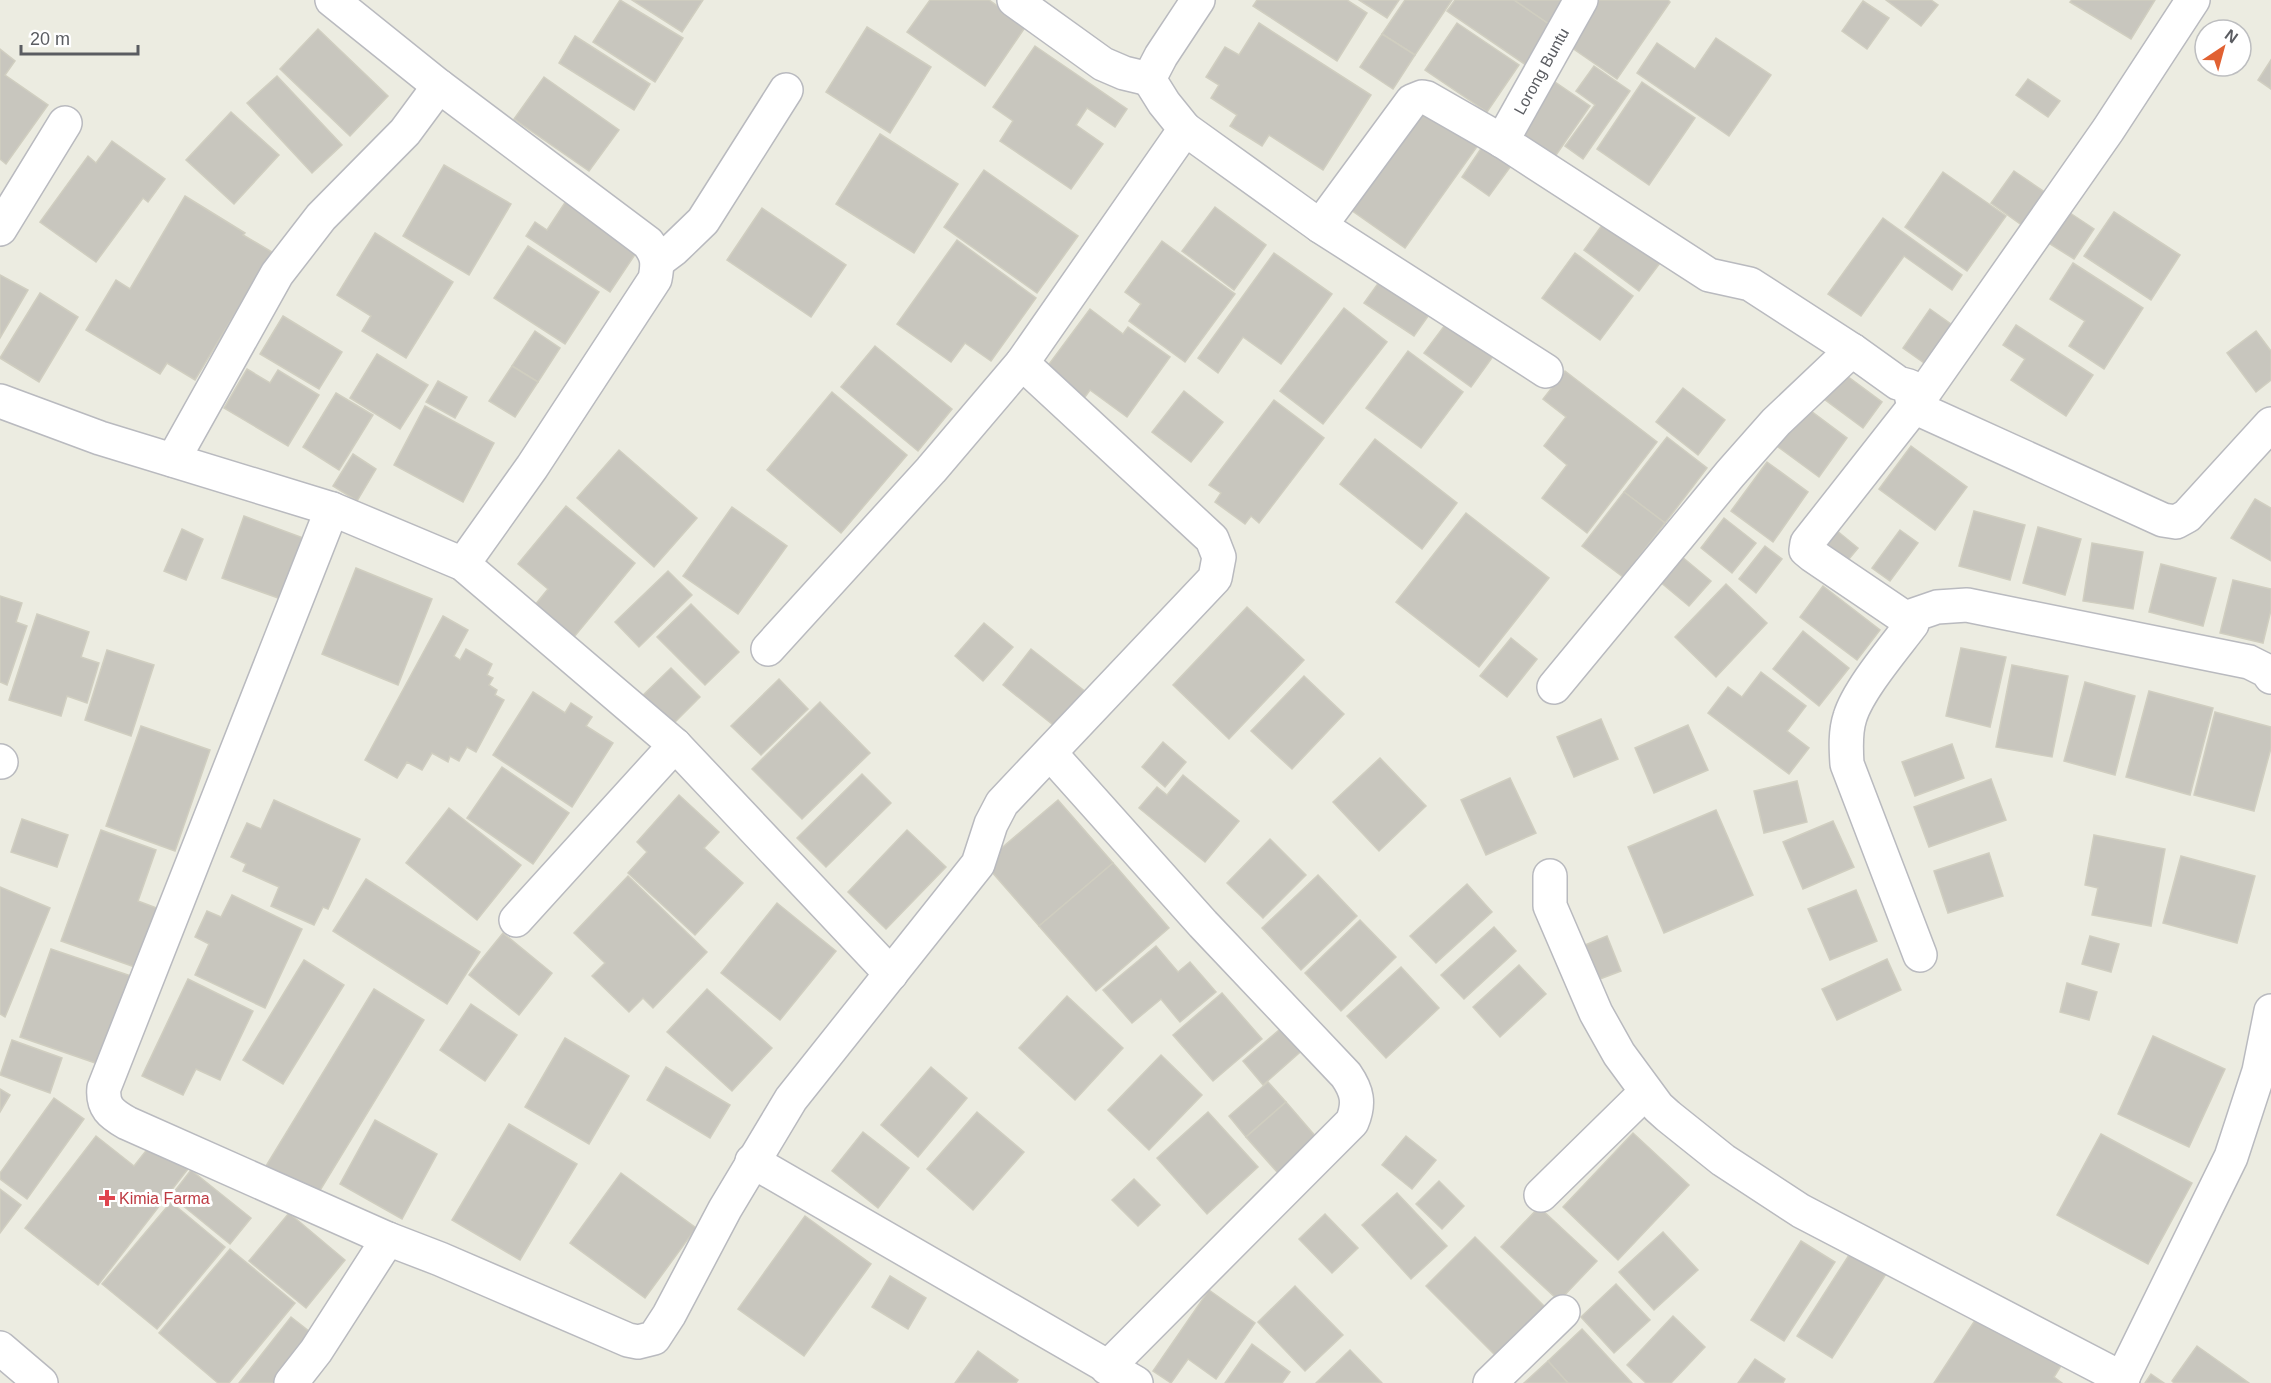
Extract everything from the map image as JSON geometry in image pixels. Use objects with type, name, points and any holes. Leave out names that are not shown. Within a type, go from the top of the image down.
[{"type":"street","points":[[332,0],[439,86],[648,243],[656,253],[658,261],[656,279],[532,467],[463,564]]},
{"type":"street","points":[[1014,0],[1103,64],[1124,73],[1149,79],[1164,103],[1185,129],[1320,226],[1546,371]]},
{"type":"street","points":[[1149,79],[1161,56],[1198,0]]},
{"type":"street","name":"Lorong Buntu","points":[[1502,141],[1581,0]]},
{"type":"street","points":[[1920,955],[1847,764],[1846,744],[1849,720],[1855,703],[1912,624],[1806,550],[1807,543],[1914,407],[2108,130],[2193,0]]},
{"type":"street","points":[[173,460],[278,274],[321,217],[405,132],[439,86]]},
{"type":"street","points":[[658,261],[675,249],[703,221],[786,90]]},
{"type":"street","points":[[1320,226],[1412,101],[1417,98],[1427,98],[1502,141],[1709,275],[1750,284],[1898,382],[1909,386],[1914,407]]},
{"type":"street","points":[[0,229],[65,123]]},
{"type":"street","points":[[768,649],[931,470],[1022,363],[1185,129]]},
{"type":"street","points":[[1554,687],[1776,422],[1852,350]]},
{"type":"street","points":[[332,509],[104,1088],[103,1098],[106,1108],[113,1116],[126,1123],[388,1239],[628,1340],[638,1342],[654,1338],[669,1315],[752,1161],[791,1099],[978,864],[983,855],[991,824],[1002,803],[1215,578],[1219,557],[1212,539],[1022,363]]},
{"type":"street","points":[[0,401],[100,438],[332,509],[463,564],[675,745],[891,974]]},
{"type":"street","points":[[1914,407],[2163,520],[2176,522],[2187,516],[2271,424]]},
{"type":"street","points":[[1905,618],[1937,607],[1967,605],[2248,662],[2267,671],[2271,677]]},
{"type":"street","points":[[516,920],[675,745]]},
{"type":"street","points":[[1050,753],[1203,924],[1346,1075],[1355,1089],[1358,1103],[1352,1122],[1107,1368]]},
{"type":"street","points":[[1550,876],[1550,906],[1596,1013],[1619,1053],[1646,1092],[1668,1116],[1723,1160],[1801,1211],[2122,1381],[2231,1157],[2259,1071],[2271,1011]]},
{"type":"street","points":[[1541,1195],[1646,1092]]},
{"type":"street","points":[[752,1161],[1136,1383]]},
{"type":"street","points":[[291,1383],[316,1352],[388,1239]]},
{"type":"street","points":[[1490,1383],[1563,1312]]},
{"type":"street","points":[[0,1348],[41,1383]]},
{"type":"building","points":[[620,0],[683,38],[655,82],[593,42]]},
{"type":"building","points":[[632,0],[703,0],[682,32]]},
{"type":"building","points":[[930,0],[989,0],[1026,26],[985,86],[907,32]]},
{"type":"building","points":[[1257,0],[1347,0],[1367,13],[1337,61],[1253,6]]},
{"type":"building","points":[[1359,0],[1399,0],[1387,18]]},
{"type":"building","points":[[1405,0],[1452,0],[1415,55],[1382,34]]},
{"type":"building","points":[[1455,0],[1514,0],[1552,26],[1526,65],[1447,11]]},
{"type":"building","points":[[1514,0],[1570,0],[1552,26]]},
{"type":"building","points":[[1594,0],[1668,0],[1670,2],[1617,79],[1565,43]]},
{"type":"building","points":[[1886,0],[1931,0],[1938,5],[1921,26]]},
{"type":"building","points":[[2072,0],[2155,0],[2131,39],[2070,2]]},
{"type":"building","points":[[1863,1],[1889,18],[1867,49],[1842,31]]},
{"type":"building","points":[[1259,23],[1371,95],[1323,170],[1269,135],[1262,146],[1230,126],[1237,115],[1211,98],[1219,85],[1206,77],[1225,47],[1239,55]]},
{"type":"building","points":[[1457,23],[1519,65],[1487,112],[1425,70]]},
{"type":"building","points":[[867,27],[931,67],[890,133],[826,92]]},
{"type":"building","points":[[318,29],[388,96],[350,136],[280,69]]},
{"type":"building","points":[[1382,34],[1415,55],[1393,89],[1360,67]]},
{"type":"building","points":[[575,36],[650,84],[634,110],[559,63]]},
{"type":"building","points":[[1716,38],[1771,75],[1729,136],[1637,73],[1657,43],[1695,69]]},
{"type":"building","points":[[1035,46],[1127,109],[1115,127],[1087,108],[1076,125],[1103,144],[1071,189],[1000,141],[1013,121],[993,107]]},
{"type":"building","points":[[0,49],[15,61],[5,75],[48,105],[6,164],[0,159]]},
{"type":"building","points":[[2271,60],[2271,89],[2258,80]]},
{"type":"building","points":[[1594,66],[1630,91],[1583,159],[1565,146],[1595,105],[1576,91]]},
{"type":"building","points":[[1536,69],[1590,106],[1554,158],[1501,121]]},
{"type":"building","points":[[277,76],[342,145],[312,173],[247,103]]},
{"type":"building","points":[[544,77],[619,130],[589,171],[514,119]]},
{"type":"building","points":[[2028,79],[2060,101],[2048,117],[2016,95]]},
{"type":"building","points":[[1642,82],[1695,118],[1649,185],[1597,149]]},
{"type":"building","points":[[1409,91],[1481,141],[1405,248],[1334,198]]},
{"type":"building","points":[[231,112],[279,155],[234,204],[186,160]]},
{"type":"building","points":[[880,134],[958,184],[914,253],[836,204]]},
{"type":"building","points":[[1490,135],[1519,155],[1489,196],[1462,177]]},
{"type":"building","points":[[112,141],[165,179],[148,202],[143,198],[96,262],[40,222],[88,156],[96,163]]},
{"type":"building","points":[[444,165],[511,204],[469,275],[403,236]]},
{"type":"building","points":[[984,170],[1078,236],[1037,293],[944,227]]},
{"type":"building","points":[[2014,171],[2046,193],[2023,226],[1991,203]]},
{"type":"building","points":[[1943,172],[2006,216],[1967,271],[1905,227]]},
{"type":"building","points":[[570,195],[642,244],[610,292],[526,236],[535,222],[547,230]]},
{"type":"building","points":[[185,196],[272,252],[195,380],[167,363],[160,374],[86,330],[116,280],[130,289]]},
{"type":"building","points":[[1215,207],[1266,245],[1234,290],[1182,251]]},
{"type":"building","points":[[762,208],[846,265],[811,317],[727,260]]},
{"type":"building","points":[[1613,210],[1669,251],[1639,291],[1584,250]]},
{"type":"building","points":[[2067,211],[2094,229],[2074,259],[2047,242]]},
{"type":"building","points":[[2114,212],[2180,255],[2151,300],[2084,256]]},
{"type":"building","points":[[1883,218],[1962,275],[1952,290],[1904,256],[1861,316],[1828,294]]},
{"type":"building","points":[[375,233],[453,282],[406,358],[362,331],[371,316],[337,295]]},
{"type":"building","points":[[957,240],[1036,298],[991,361],[965,343],[951,362],[897,324]]},
{"type":"building","points":[[1162,241],[1235,294],[1185,362],[1129,321],[1141,304],[1125,292]]},
{"type":"building","points":[[528,246],[599,292],[565,344],[494,298]]},
{"type":"building","points":[[1274,253],[1332,294],[1281,364],[1243,337],[1218,373],[1198,358]]},
{"type":"building","points":[[1575,253],[1633,296],[1600,340],[1542,298]]},
{"type":"building","points":[[2073,263],[2143,308],[2104,369],[2069,346],[2085,321],[2050,299]]},
{"type":"building","points":[[0,275],[28,290],[0,338]]},
{"type":"building","points":[[1382,278],[1431,312],[1414,336],[1364,303]]},
{"type":"building","points":[[40,293],[78,317],[39,382],[0,358]]},
{"type":"building","points":[[1344,308],[1387,342],[1323,424],[1280,391]]},
{"type":"building","points":[[1090,309],[1123,334],[1128,327],[1170,357],[1127,417],[1090,390],[1077,408],[1038,379]]},
{"type":"building","points":[[1930,309],[1955,327],[1927,365],[1903,348]]},
{"type":"building","points":[[283,316],[342,352],[319,389],[260,354]]},
{"type":"building","points":[[1448,321],[1494,355],[1471,387],[1424,353]]},
{"type":"building","points":[[2016,325],[2093,375],[2066,416],[2011,380],[2025,359],[2003,345]]},
{"type":"building","points":[[535,331],[560,348],[538,382],[512,366]]},
{"type":"building","points":[[2256,331],[2271,351],[2271,380],[2256,392],[2227,353]]},
{"type":"building","points":[[875,346],[952,409],[918,451],[841,387]]},
{"type":"building","points":[[1408,351],[1463,392],[1421,448],[1366,408]]},
{"type":"building","points":[[377,354],[428,385],[400,429],[350,398]]},
{"type":"building","points":[[512,366],[538,382],[515,417],[489,401]]},
{"type":"building","points":[[247,369],[270,383],[278,370],[319,395],[288,446],[224,408]]},
{"type":"building","points":[[1839,370],[1882,402],[1863,428],[1820,396]]},
{"type":"building","points":[[1565,371],[1657,442],[1587,533],[1542,498],[1567,465],[1544,446],[1566,417],[1543,399]]},
{"type":"building","points":[[438,381],[467,397],[455,418],[426,402]]},
{"type":"building","points":[[1683,388],[1725,420],[1698,455],[1656,422]]},
{"type":"building","points":[[1184,391],[1223,422],[1191,462],[1152,432]]},
{"type":"building","points":[[832,392],[907,455],[841,533],[767,470]]},
{"type":"building","points":[[336,393],[373,415],[339,470],[303,447]]},
{"type":"building","points":[[1274,400],[1324,438],[1259,523],[1251,516],[1245,524],[1215,502],[1221,493],[1209,485]]},
{"type":"building","points":[[1803,405],[1847,438],[1819,477],[1774,444]]},
{"type":"building","points":[[425,406],[494,443],[463,502],[394,465]]},
{"type":"building","points":[[1667,437],[1707,468],[1665,523],[1624,492]]},
{"type":"building","points":[[1375,439],[1457,503],[1422,549],[1340,484]]},
{"type":"building","points":[[1911,446],[1967,487],[1935,530],[1879,489]]},
{"type":"building","points":[[619,450],[697,518],[654,567],[577,498]]},
{"type":"building","points":[[353,454],[376,469],[357,501],[333,486]]},
{"type":"building","points":[[1767,462],[1808,492],[1773,542],[1731,511]]},
{"type":"building","points":[[1624,492],[1665,523],[1623,577],[1582,546]]},
{"type":"building","points":[[2255,499],[2271,508],[2271,561],[2231,538]]},
{"type":"building","points":[[566,506],[635,563],[574,637],[535,605],[548,589],[518,564]]},
{"type":"building","points":[[732,507],[787,546],[738,614],[683,576]]},
{"type":"building","points":[[1974,511],[2025,525],[2010,580],[1959,566]]},
{"type":"building","points":[[1466,513],[1549,578],[1479,667],[1396,602]]},
{"type":"building","points":[[244,516],[303,538],[281,599],[222,578]]},
{"type":"building","points":[[1724,518],[1756,543],[1732,573],[1701,548]]},
{"type":"building","points":[[2038,527],[2081,539],[2065,595],[2023,583]]},
{"type":"building","points":[[182,529],[203,539],[186,580],[164,571]]},
{"type":"building","points":[[1836,530],[1858,548],[1844,565],[1822,547]]},
{"type":"building","points":[[1900,530],[1918,543],[1890,581],[1872,568]]},
{"type":"building","points":[[2092,543],[2143,552],[2133,609],[2083,601]]},
{"type":"building","points":[[1765,546],[1782,559],[1756,593],[1739,579]]},
{"type":"building","points":[[1675,551],[1711,581],[1689,606],[1653,576]]},
{"type":"building","points":[[2161,564],[2216,578],[2203,626],[2149,612]]},
{"type":"building","points":[[356,568],[432,599],[398,685],[322,654]]},
{"type":"building","points":[[668,571],[692,595],[639,647],[615,622]]},
{"type":"building","points":[[2233,580],[2271,589],[2271,610],[2263,643],[2220,633]]},
{"type":"building","points":[[1726,584],[1767,623],[1716,677],[1675,637]]},
{"type":"building","points":[[1823,586],[1880,630],[1857,660],[1800,617]]},
{"type":"building","points":[[0,596],[22,603],[16,622],[27,626],[7,685],[0,682]]},
{"type":"building","points":[[691,604],[739,652],[705,685],[657,637]]},
{"type":"building","points":[[1247,607],[1304,660],[1229,739],[1173,685]]},
{"type":"building","points":[[37,614],[89,632],[81,657],[99,663],[87,703],[67,696],[61,716],[9,700]]},
{"type":"building","points":[[443,616],[468,630],[454,656],[460,660],[466,649],[492,664],[487,675],[493,678],[489,685],[497,690],[495,695],[504,700],[476,752],[467,747],[459,761],[450,756],[448,762],[432,753],[422,770],[407,762],[397,778],[365,760]]},
{"type":"building","points":[[984,623],[1013,647],[983,681],[955,656]]},
{"type":"building","points":[[1803,631],[1849,668],[1819,706],[1773,669]]},
{"type":"building","points":[[1511,638],[1537,659],[1507,697],[1480,676]]},
{"type":"building","points":[[1961,648],[2006,657],[1990,727],[1946,716]]},
{"type":"building","points":[[1031,649],[1086,692],[1057,728],[1003,685]]},
{"type":"building","points":[[107,650],[154,665],[131,736],[85,720]]},
{"type":"building","points":[[2012,665],[2068,676],[2052,757],[1996,747]]},
{"type":"building","points":[[671,668],[700,697],[668,729],[638,700]]},
{"type":"building","points":[[1761,672],[1806,706],[1787,731],[1809,748],[1789,774],[1708,713],[1728,687],[1742,697]]},
{"type":"building","points":[[1304,676],[1344,714],[1292,769],[1251,731]]},
{"type":"building","points":[[779,679],[808,709],[761,755],[731,726]]},
{"type":"building","points":[[2085,682],[2135,696],[2115,775],[2064,761]]},
{"type":"building","points":[[2149,691],[2213,708],[2190,795],[2126,777]]},
{"type":"building","points":[[533,692],[565,713],[571,703],[592,717],[586,726],[613,743],[572,807],[493,755]]},
{"type":"building","points":[[820,702],[870,753],[802,819],[752,769]]},
{"type":"building","points":[[2215,712],[2271,727],[2271,748],[2254,811],[2194,795]]},
{"type":"building","points":[[1601,719],[1618,759],[1574,777],[1557,737]]},
{"type":"building","points":[[1688,725],[1708,770],[1654,793],[1635,748]]},
{"type":"building","points":[[141,726],[210,750],[175,851],[106,826]]},
{"type":"building","points":[[1163,742],[1186,762],[1165,787],[1142,767]]},
{"type":"building","points":[[1952,744],[1964,778],[1915,796],[1902,762]]},
{"type":"building","points":[[1380,758],[1426,806],[1379,851],[1333,802]]},
{"type":"building","points":[[502,767],[569,813],[533,864],[467,818]]},
{"type":"building","points":[[862,774],[891,803],[826,867],[797,838]]},
{"type":"building","points":[[1183,775],[1239,821],[1205,862],[1139,808],[1157,787],[1167,795]]},
{"type":"building","points":[[1510,778],[1536,833],[1486,855],[1461,800]]},
{"type":"building","points":[[1991,779],[2006,820],[1929,847],[1914,807]]},
{"type":"building","points":[[1797,781],[1807,822],[1764,833],[1754,791]]},
{"type":"building","points":[[679,795],[719,832],[704,848],[743,883],[695,935],[628,873],[647,852],[637,842]]},
{"type":"building","points":[[274,800],[360,839],[328,909],[323,907],[314,925],[271,906],[279,887],[243,871],[246,864],[231,857],[247,823],[261,829]]},
{"type":"building","points":[[1058,800],[1113,863],[1039,926],[984,863]]},
{"type":"building","points":[[449,808],[521,865],[477,920],[406,863]]},
{"type":"building","points":[[1716,810],[1753,895],[1664,933],[1628,847]]},
{"type":"building","points":[[22,819],[68,835],[57,867],[11,852]]},
{"type":"building","points":[[1833,821],[1854,867],[1803,889],[1783,842]]},
{"type":"building","points":[[101,830],[156,850],[138,901],[167,912],[146,971],[61,941]]},
{"type":"building","points":[[907,830],[946,867],[886,929],[848,892]]},
{"type":"building","points":[[2094,835],[2165,849],[2151,926],[2092,915],[2098,888],[2085,885]]},
{"type":"building","points":[[1270,839],[1306,875],[1263,918],[1227,883]]},
{"type":"building","points":[[1989,853],[2003,896],[1948,913],[1934,871]]},
{"type":"building","points":[[2181,856],[2255,876],[2237,943],[2163,923]]},
{"type":"building","points":[[1113,863],[1169,928],[1096,991],[1039,926]]},
{"type":"building","points":[[1318,875],[1357,916],[1301,970],[1262,928]]},
{"type":"building","points":[[628,876],[707,952],[653,1008],[643,998],[629,1012],[592,976],[605,963],[574,933]]},
{"type":"building","points":[[366,879],[480,952],[447,1004],[333,931]]},
{"type":"building","points":[[1467,884],[1492,912],[1436,963],[1410,936]]},
{"type":"building","points":[[0,887],[50,908],[5,1017],[0,1014]]},
{"type":"building","points":[[1856,890],[1877,941],[1830,960],[1808,909]]},
{"type":"building","points":[[232,895],[302,929],[265,1008],[195,975],[209,944],[195,937],[207,911],[221,917]]},
{"type":"building","points":[[777,903],[836,951],[780,1020],[721,973]]},
{"type":"building","points":[[1360,920],[1396,957],[1341,1011],[1305,973]]},
{"type":"building","points":[[1494,927],[1516,951],[1464,999],[1441,975]]},
{"type":"building","points":[[503,933],[552,973],[519,1015],[469,975]]},
{"type":"building","points":[[1607,936],[1621,971],[1592,982],[1578,948]]},
{"type":"building","points":[[2090,936],[2119,944],[2111,972],[2082,964]]},
{"type":"building","points":[[1156,946],[1178,972],[1190,962],[1216,992],[1180,1022],[1161,999],[1132,1023],[1103,990]]},
{"type":"building","points":[[51,949],[131,976],[101,1065],[20,1037]]},
{"type":"building","points":[[1887,959],[1901,990],[1837,1020],[1822,989]]},
{"type":"building","points":[[304,960],[344,985],[283,1084],[243,1060]]},
{"type":"building","points":[[1519,965],[1546,994],[1500,1037],[1473,1007]]},
{"type":"building","points":[[1401,967],[1439,1008],[1386,1058],[1347,1016]]},
{"type":"building","points":[[188,979],[253,1011],[220,1080],[196,1069],[183,1095],[142,1076]]},
{"type":"building","points":[[2067,983],[2097,992],[2089,1020],[2060,1012]]},
{"type":"building","points":[[374,989],[424,1020],[316,1197],[266,1166]]},
{"type":"building","points":[[707,989],[772,1048],[732,1091],[667,1032]]},
{"type":"building","points":[[1222,993],[1262,1039],[1213,1081],[1173,1035]]},
{"type":"building","points":[[1067,996],[1123,1048],[1075,1100],[1019,1048]]},
{"type":"building","points":[[471,1004],[517,1035],[485,1081],[440,1050]]},
{"type":"building","points":[[1286,1024],[1306,1047],[1263,1085],[1243,1061]]},
{"type":"building","points":[[2153,1036],[2225,1069],[2189,1147],[2118,1114]]},
{"type":"building","points":[[565,1038],[629,1076],[589,1144],[525,1107]]},
{"type":"building","points":[[12,1040],[62,1058],[50,1093],[0,1075]]},
{"type":"building","points":[[1161,1055],[1202,1095],[1149,1150],[1108,1110]]},
{"type":"building","points":[[666,1067],[730,1105],[710,1138],[647,1100]]},
{"type":"building","points":[[931,1067],[967,1098],[918,1157],[881,1125]]},
{"type":"building","points":[[1268,1082],[1286,1102],[1246,1137],[1229,1116]]},
{"type":"building","points":[[0,1089],[10,1095],[0,1112]]},
{"type":"building","points":[[54,1098],[84,1119],[27,1199],[0,1179],[0,1173]]},
{"type":"building","points":[[1286,1102],[1317,1138],[1278,1173],[1246,1137]]},
{"type":"building","points":[[977,1112],[1024,1152],[973,1210],[927,1169]]},
{"type":"building","points":[[1208,1112],[1258,1167],[1207,1214],[1157,1158]]},
{"type":"building","points":[[375,1120],[437,1154],[402,1219],[340,1184]]},
{"type":"building","points":[[509,1124],[577,1164],[520,1260],[452,1220]]},
{"type":"building","points":[[863,1132],[909,1168],[878,1208],[832,1171]]},
{"type":"building","points":[[1633,1133],[1689,1185],[1618,1260],[1563,1207]]},
{"type":"building","points":[[2101,1134],[2192,1183],[2148,1264],[2057,1215]]},
{"type":"building","name":"Kimia Farma","points":[[96,1136],[134,1166],[153,1142],[188,1169],[98,1285],[25,1228]]},
{"type":"building","points":[[1406,1136],[1436,1160],[1412,1189],[1382,1165]]},
{"type":"building","points":[[191,1170],[251,1218],[230,1244],[171,1196]]},
{"type":"building","points":[[621,1173],[696,1228],[645,1298],[570,1243]]},
{"type":"building","points":[[1134,1179],[1160,1205],[1138,1226],[1112,1200]]},
{"type":"building","points":[[1439,1181],[1464,1206],[1442,1229],[1416,1204]]},
{"type":"building","points":[[0,1189],[21,1205],[0,1233]]},
{"type":"building","points":[[1397,1193],[1447,1246],[1411,1279],[1362,1225]]},
{"type":"building","points":[[171,1202],[225,1247],[157,1329],[102,1284]]},
{"type":"building","points":[[1539,1207],[1597,1261],[1559,1301],[1501,1247]]},
{"type":"building","points":[[289,1213],[345,1260],[306,1308],[249,1261]]},
{"type":"building","points":[[1325,1214],[1358,1248],[1332,1273],[1299,1239]]},
{"type":"building","points":[[805,1216],[871,1264],[804,1356],[738,1309]]},
{"type":"building","points":[[1663,1232],[1698,1270],[1654,1310],[1619,1272]]},
{"type":"building","points":[[1475,1237],[1546,1308],[1497,1357],[1426,1286]]},
{"type":"building","points":[[1801,1241],[1835,1262],[1784,1341],[1751,1320]]},
{"type":"building","points":[[230,1249],[295,1303],[229,1383],[218,1383],[159,1333]]},
{"type":"building","points":[[1851,1252],[1886,1274],[1832,1358],[1797,1336]]},
{"type":"building","points":[[890,1276],[926,1298],[908,1329],[872,1307]]},
{"type":"building","points":[[1616,1284],[1650,1320],[1614,1353],[1581,1317]]},
{"type":"building","points":[[1295,1286],[1343,1335],[1305,1371],[1258,1322]]},
{"type":"building","points":[[1209,1290],[1255,1323],[1216,1379],[1188,1359],[1171,1383],[1153,1371]]},
{"type":"building","points":[[1983,1308],[2064,1361],[2054,1377],[2062,1383],[1934,1383]]},
{"type":"building","points":[[1673,1316],[1705,1347],[1671,1383],[1646,1383],[1627,1365]]},
{"type":"building","points":[[291,1317],[315,1336],[279,1383],[239,1383]]},
{"type":"building","points":[[1582,1329],[1632,1383],[1568,1383],[1548,1361]]},
{"type":"building","points":[[1252,1344],[1290,1372],[1282,1383],[1225,1383]]},
{"type":"building","points":[[2197,1346],[2249,1383],[2174,1383],[2172,1381]]},
{"type":"building","points":[[1350,1350],[1382,1383],[1316,1383]]},
{"type":"building","points":[[978,1351],[1018,1380],[1016,1383],[955,1383]]},
{"type":"building","points":[[1755,1359],[1785,1379],[1783,1383],[1738,1383]]},
{"type":"building","points":[[1548,1361],[1568,1383],[1524,1383]]},
{"type":"building","points":[[2151,1374],[2164,1383],[2145,1383]]},
{"type":"place","name":"Kimia Farma","points":[[107,1198]]}]
